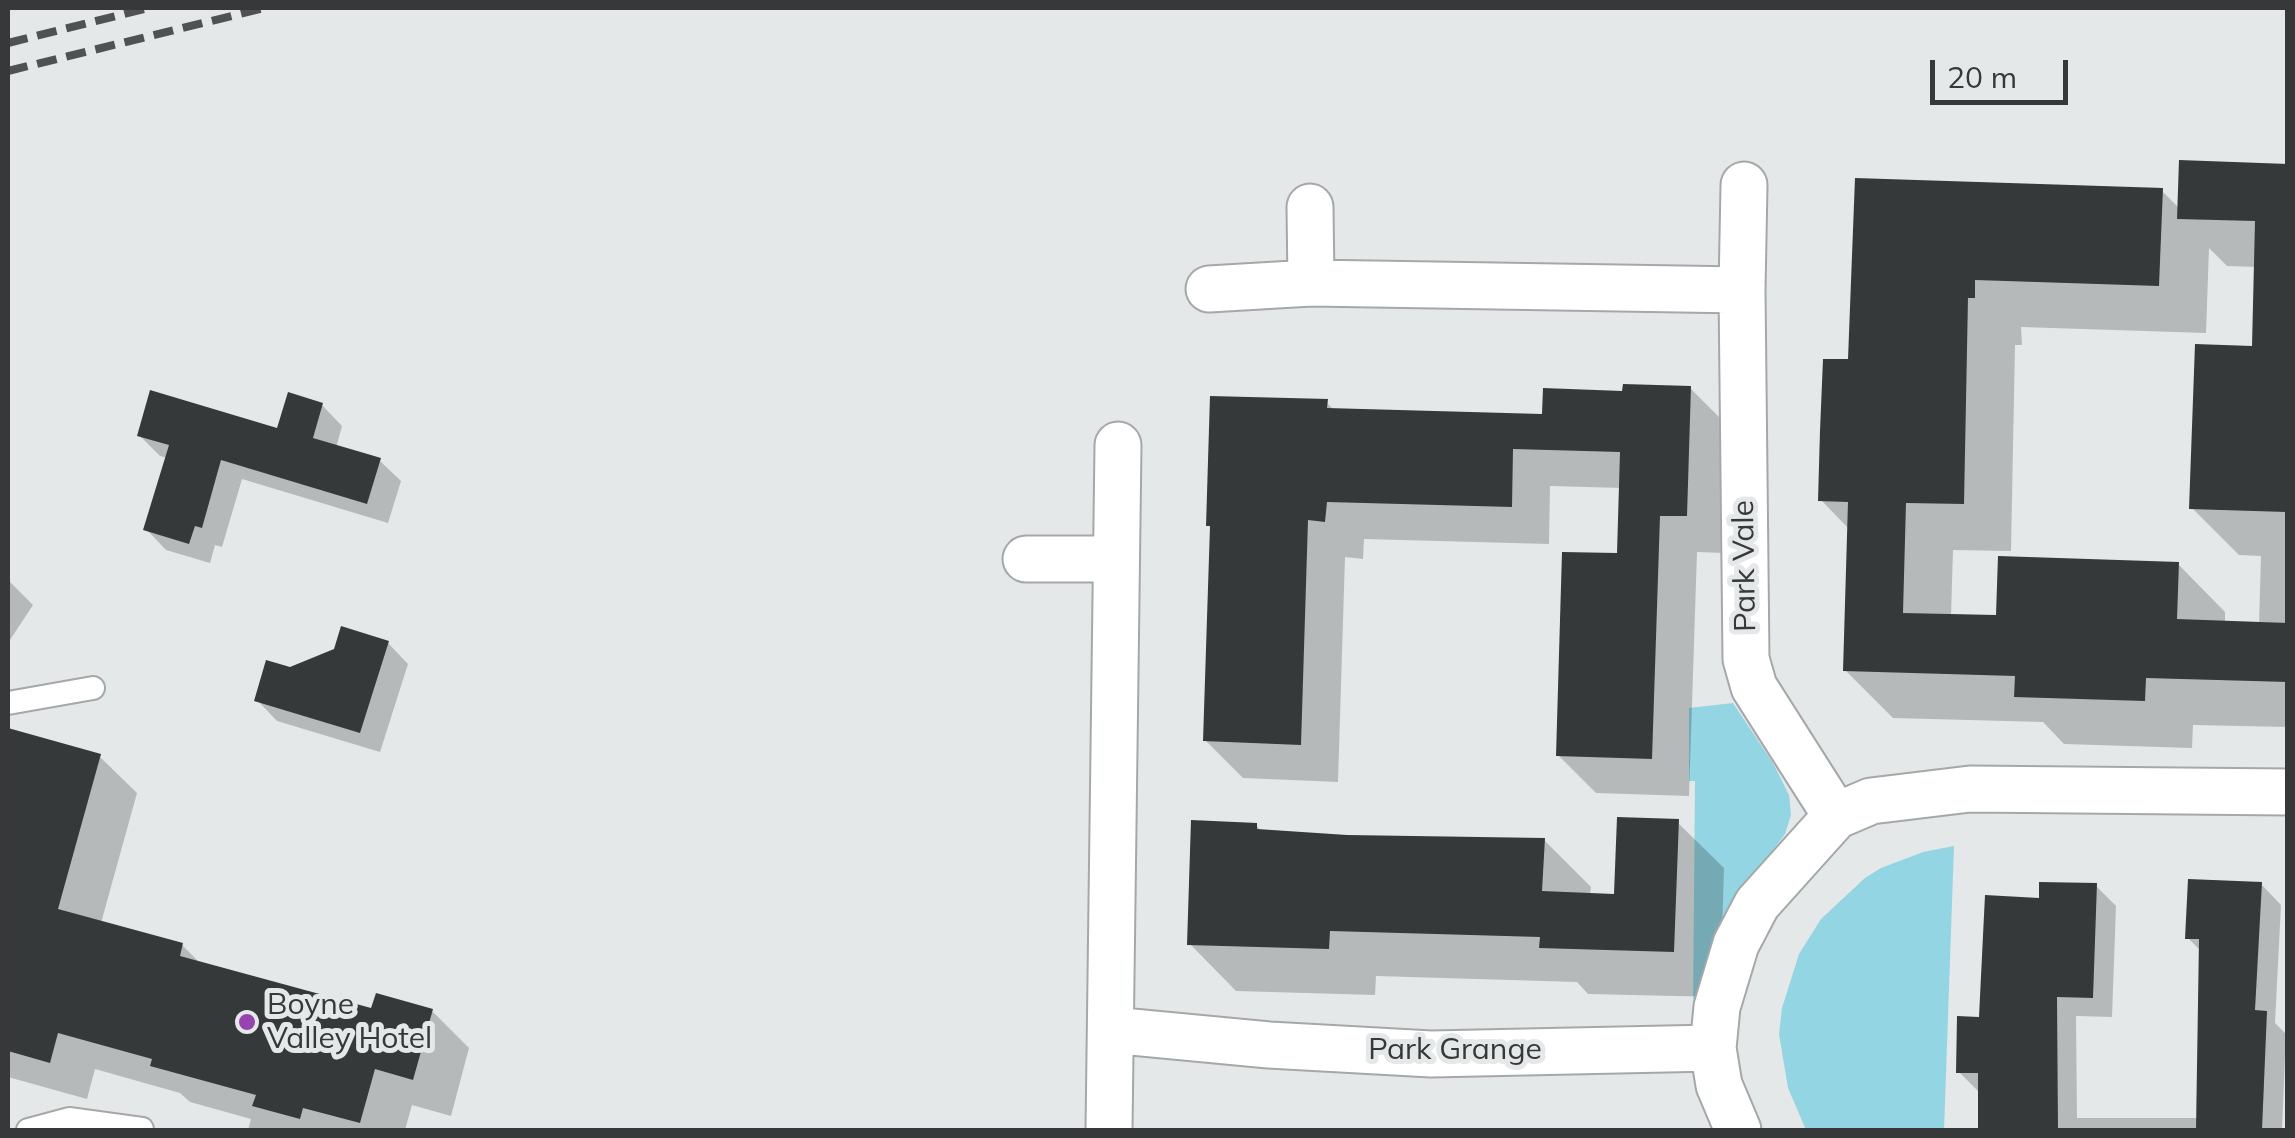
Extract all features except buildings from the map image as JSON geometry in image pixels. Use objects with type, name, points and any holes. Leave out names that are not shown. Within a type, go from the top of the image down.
[{"type":"street","name":"Park Vale","points":[[1744,185],[1746,659],[1754,687],[1836,816]]},
{"type":"street","points":[[1310,207],[1312,283]]},
{"type":"street","points":[[1209,288],[1312,283],[1742,290]]},
{"type":"street","points":[[1109,1130],[1118,444]]},
{"type":"street","points":[[1026,559],[1116,559]]},
{"type":"street","points":[[1738,1130],[1719,1085],[1713,1048],[1718,1006],[1736,944],[1757,904],[1836,816],[1871,801],[1970,789],[2288,792]]},
{"type":"street","name":"Park Grange","points":[[1111,1030],[1269,1045],[1431,1054],[1713,1048]]},
{"type":"lane","points":[[8,704],[93,688]]},
{"type":"lane","points":[[28,1130],[69,1119],[142,1129]]},
{"type":"shaded area","points":[[1733,703],[1773,763],[1789,795],[1791,815],[1785,834],[1728,910],[1693,1004],[1695,781],[1689,781],[1689,708]]},
{"type":"shaded area","points":[[1954,846],[1944,1130],[1806,1130],[1788,1088],[1779,1034],[1782,1008],[1799,954],[1821,919],[1865,878],[1923,852]]},
{"type":"railway","points":[[8,43],[148,8]]},
{"type":"railway","points":[[8,71],[264,8]]},
{"type":"place","name":"Boyne Valley Hotel","points":[[247,1022]]}]
